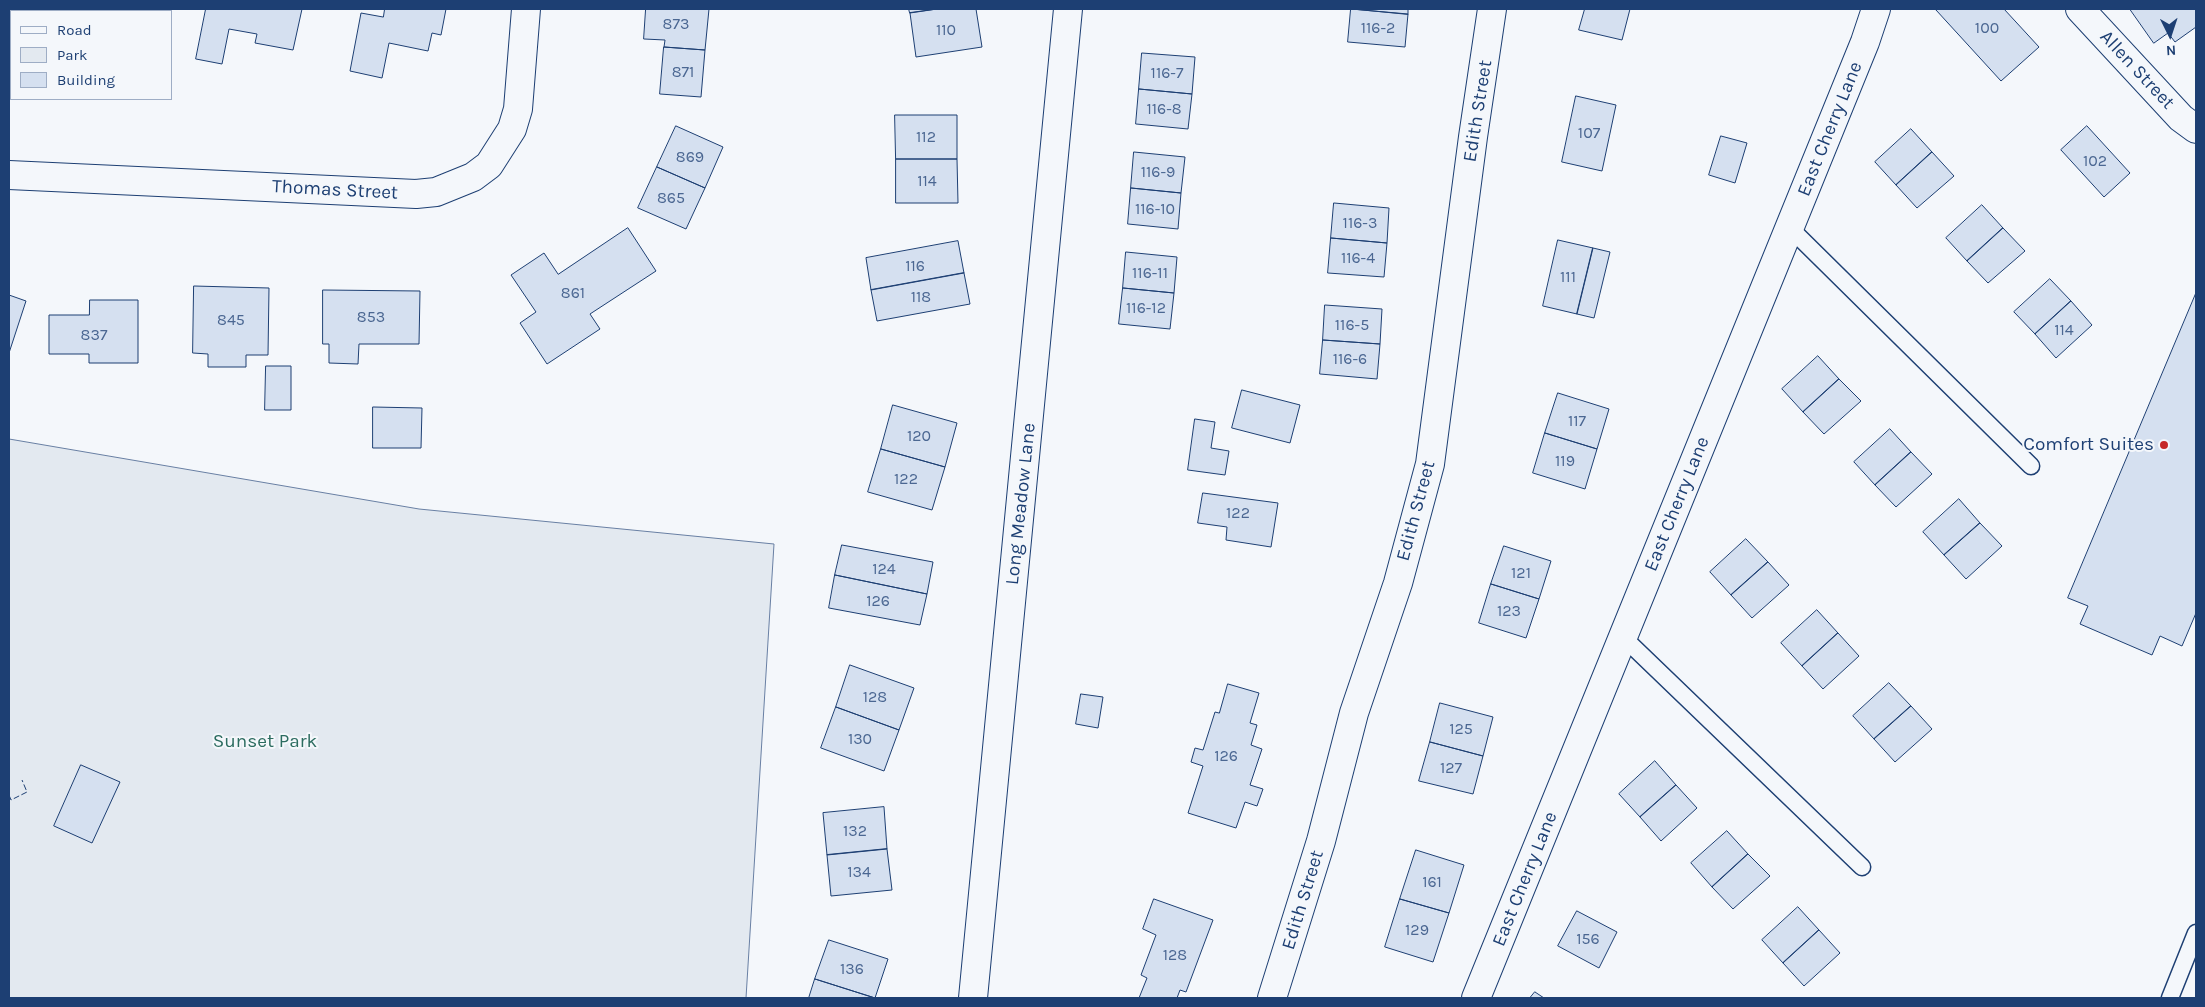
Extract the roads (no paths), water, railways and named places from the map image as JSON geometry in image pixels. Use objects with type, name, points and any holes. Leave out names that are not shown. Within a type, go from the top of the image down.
[{"type":"street","name":"Thomas Street","points":[[9,175],[416,194],[436,192],[473,177],[490,165],[512,129],[518,109],[526,9]]},
{"type":"street","name":"Long Meadow Lane","points":[[972,998],[1068,9]]},
{"type":"street","name":"Edith Street","points":[[1272,998],[1321,841],[1354,714],[1398,582],[1430,464],[1492,9]]},
{"type":"street","name":"East Cherry Lane","points":[[1476,998],[1790,228],[1865,42],[1876,9]]},
{"type":"street","name":"Allen Street","points":[[2080,9],[2181,118],[2196,129]]},
{"type":"lane","points":[[1790,228],[2031,466]]},
{"type":"lane","points":[[1623,638],[1862,867]]},
{"type":"lane","points":[[2170,998],[2196,933]]},
{"type":"place","name":"Comfort Suites","points":[[2164,445]]},
{"type":"park label","name":"Sunset Park","points":[[265,742]]}]
